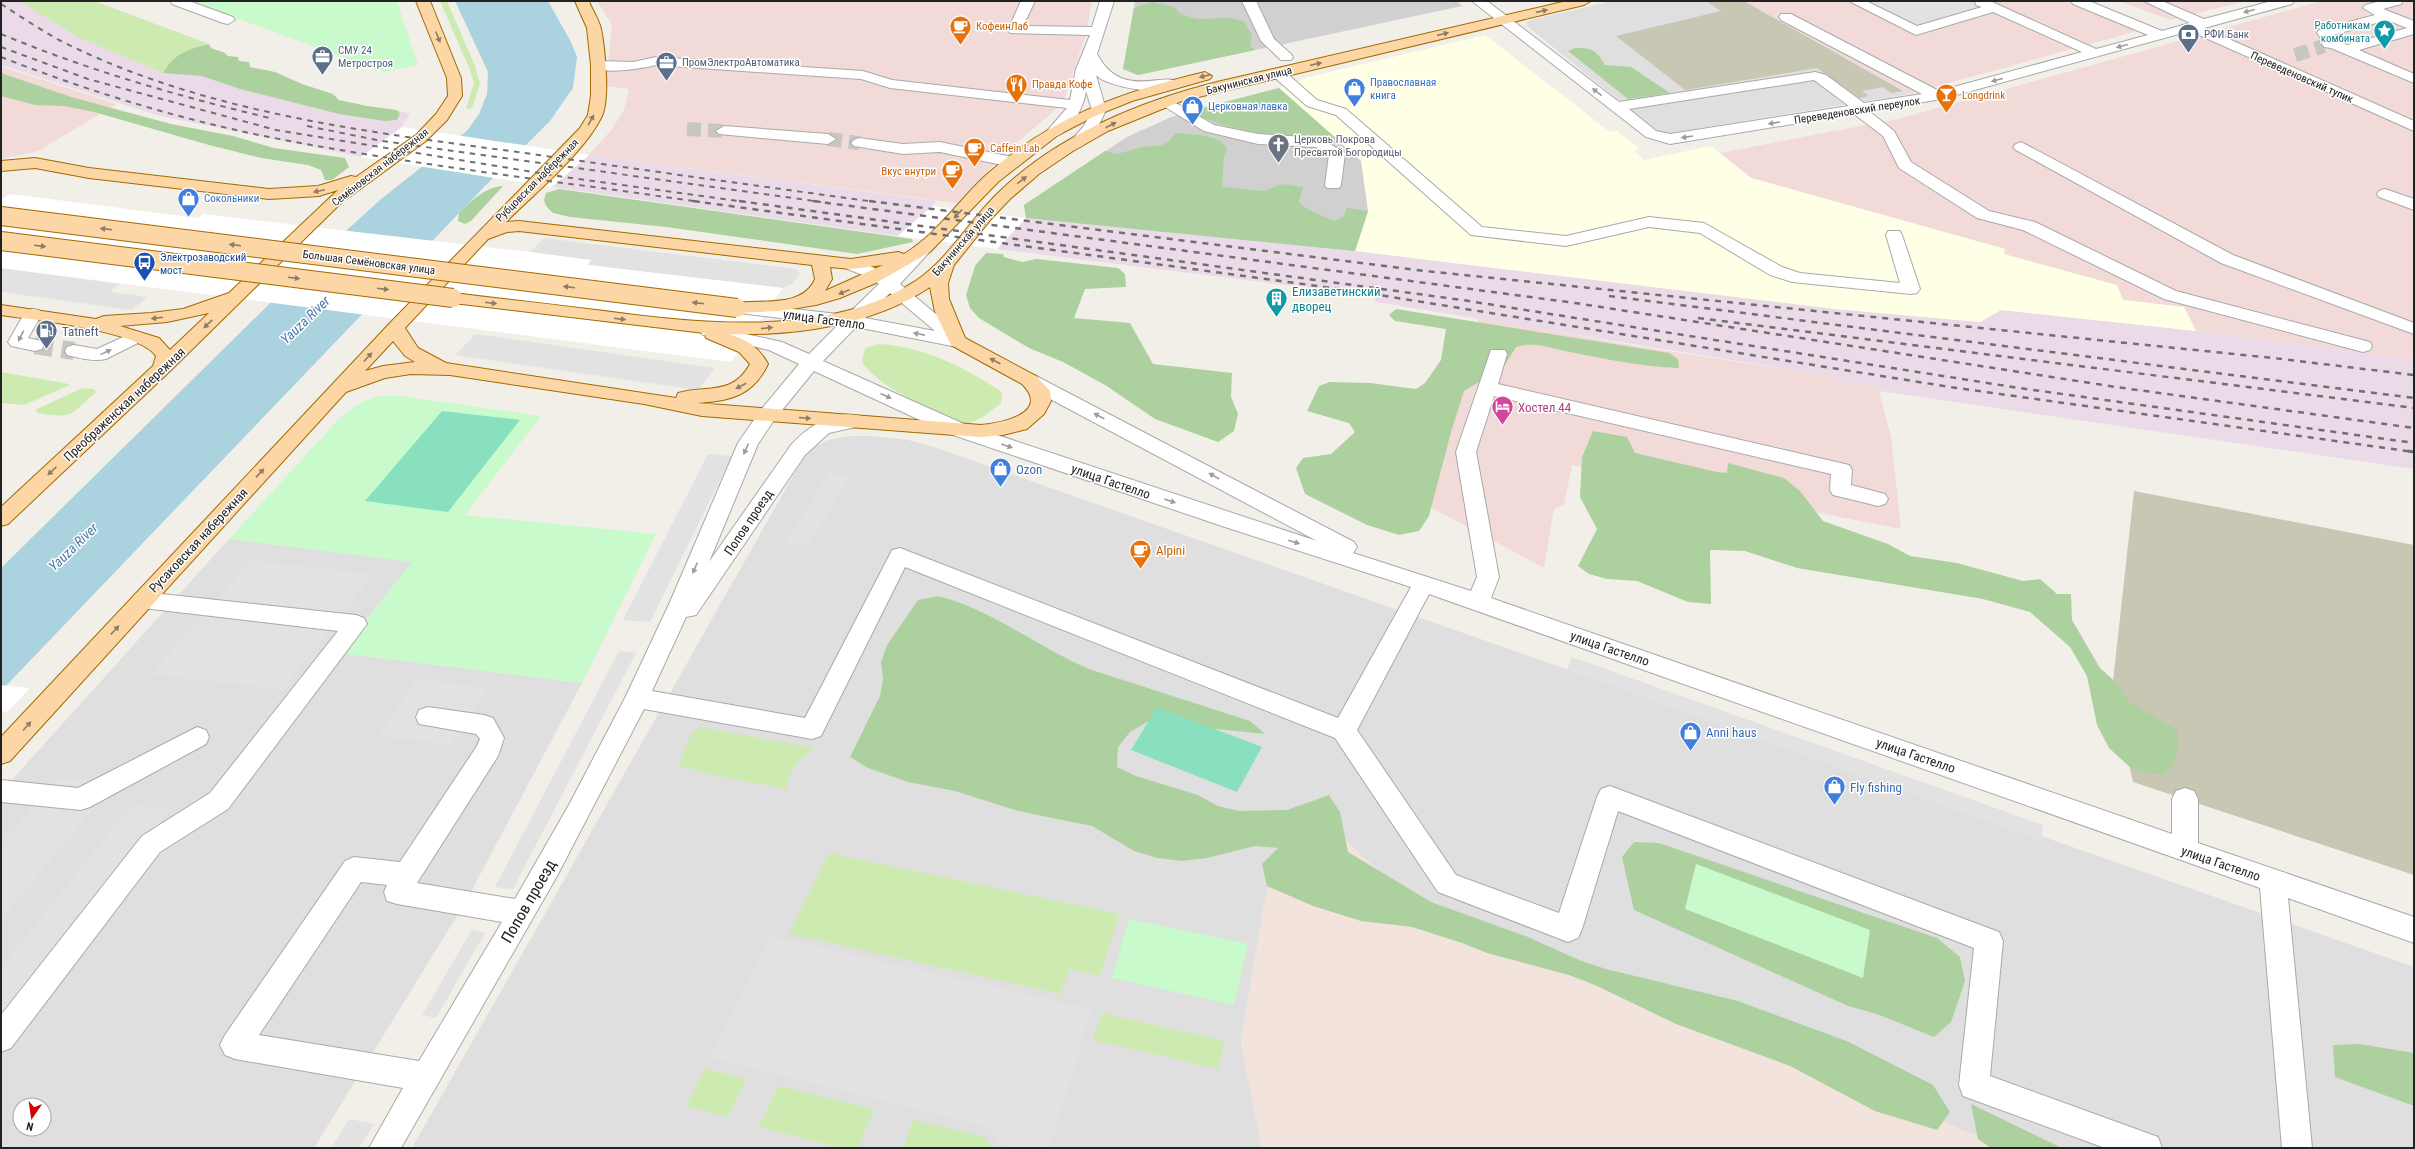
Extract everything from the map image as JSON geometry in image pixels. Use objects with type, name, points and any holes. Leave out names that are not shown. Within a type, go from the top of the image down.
[{"type":"main road","name":"Семёновская набережная","points":[[246,287],[335,200],[369,173],[421,138],[442,117],[454,96],[454,78],[423,1]]},
{"type":"main road","name":"Рубцовская набережная","points":[[396,327],[480,238],[568,151],[586,130],[595,115],[598,96],[598,65],[594,28],[582,1]]},
{"type":"main road","name":"Бакунинская улица","points":[[737,308],[790,305],[838,294],[929,279],[946,263],[1007,193],[1077,142],[1140,111],[1167,102],[1278,73],[1584,1]]},
{"type":"main road","points":[[1470,13],[1484,5],[1507,4]]},
{"type":"main road","name":"Бакунинская улица","points":[[1268,61],[1301,53]]},
{"type":"main road","name":"Бакунинская улица","points":[[928,246],[985,185],[1012,162],[1054,132],[1100,107],[1146,90],[1247,66]]},
{"type":"main road","points":[[1,166],[35,163],[89,173],[269,194],[319,192],[369,173]]},
{"type":"main road","points":[[1,176],[24,172],[89,173]]},
{"type":"main road","points":[[529,190],[520,205],[520,210],[526,220],[555,229]]},
{"type":"main road","points":[[269,194],[289,200],[300,210],[305,220],[300,234]]},
{"type":"main road","name":"Большая Семёновская улица","points":[[1,216],[737,308]]},
{"type":"main road","points":[[480,238],[504,228],[519,226],[851,264],[888,260],[928,246]]},
{"type":"main road","name":"Большая Семёновская улица","points":[[1,241],[700,329]]},
{"type":"main road","points":[[790,305],[808,297],[819,288],[825,278],[824,268],[817,260]]},
{"type":"main road","points":[[946,263],[939,283],[940,299],[957,341]]},
{"type":"main road","name":"Бакунинская улица","points":[[700,329],[759,329],[848,318],[890,285]]},
{"type":"main road","points":[[88,322],[174,316],[222,301],[246,287]]},
{"type":"main road","name":"Преображенская набережная","points":[[1,519],[246,287]]},
{"type":"main road","points":[[1,310],[88,322],[153,342],[159,347],[164,356],[162,368]]},
{"type":"main road","points":[[396,327],[403,346],[420,359],[450,370]]},
{"type":"main road","name":"Русаковская набережная","points":[[1,754],[336,390],[396,327]]},
{"type":"main road","points":[[644,398],[713,396],[729,392],[746,384],[755,375],[759,364],[755,355],[741,345],[700,329]]},
{"type":"main road","name":"улица Гастелло","points":[[957,341],[1029,380]]},
{"type":"main road","points":[[336,390],[363,378],[383,372],[411,368],[450,370],[644,398],[702,410],[957,429],[1003,429],[1020,424],[1034,414],[1041,401],[1040,391],[1029,380]]},
{"type":"street","points":[[177,1],[228,20]]},
{"type":"street","points":[[1028,1],[1015,30],[1098,31]]},
{"type":"street","points":[[1054,132],[1065,122],[1076,105],[1083,69],[1090,54],[1107,1]]},
{"type":"street","points":[[1249,1],[1268,41],[1286,57]]},
{"type":"street","points":[[1856,1],[1916,31],[1994,8]]},
{"type":"street","points":[[1980,1],[2094,53]]},
{"type":"street","points":[[2078,1],[2160,36]]},
{"type":"street","name":"Переведеновский тупик","points":[[2151,1],[2270,63],[2414,127]]},
{"type":"street","name":"Переведеновский переулок","points":[[1484,5],[1651,134],[1670,139],[1860,110],[1937,96],[2287,1]]},
{"type":"street","points":[[2396,1],[2370,8],[2414,26]]},
{"type":"street","points":[[2388,15],[2324,34],[2328,44],[2347,49],[2414,79]]},
{"type":"street","points":[[1786,17],[1937,96]]},
{"type":"street","points":[[2347,49],[2414,30]]},
{"type":"street","points":[[1090,54],[1098,71],[1113,82],[1172,84]]},
{"type":"street","points":[[1077,142],[1092,128],[1099,116],[1100,107],[1090,78],[1090,54]]},
{"type":"street","points":[[2270,63],[2291,56]]},
{"type":"street","points":[[598,65],[633,66],[656,61],[864,75],[890,84],[1076,105]]},
{"type":"street","points":[[1278,73],[1312,103],[1341,112],[1477,230],[1566,241],[1649,222],[1704,228],[1776,271],[1790,276],[1911,289],[1894,235]]},
{"type":"street","points":[[1616,107],[1814,76],[1821,78],[1890,134],[1905,165],[1983,215],[2029,226],[2170,295],[2363,346]]},
{"type":"street","points":[[1167,102],[1209,128],[1258,139],[1320,143],[1337,153],[1333,185]]},
{"type":"street","points":[[724,131],[828,139]]},
{"type":"street","points":[[860,143],[903,149],[940,147],[1012,162]]},
{"type":"street","points":[[2021,147],[2227,259],[2414,329]]},
{"type":"street","points":[[2385,194],[2414,204]]},
{"type":"street","name":"Бакунинская улица","points":[[890,285],[928,246]]},
{"type":"street","points":[[851,264],[890,285],[957,341]]},
{"type":"street","name":"улица Гастелло","points":[[737,308],[848,318],[957,341]]},
{"type":"street","points":[[32,314],[17,342],[36,345]]},
{"type":"street","points":[[848,318],[842,338],[841,356],[847,370],[862,384]]},
{"type":"street","name":"Бакунинская улица","points":[[813,362],[848,318]]},
{"type":"street","name":"улица Гастелло","points":[[700,329],[775,346],[862,384],[957,429],[1229,521],[1420,582],[2414,930]]},
{"type":"street","points":[[74,351],[99,355],[136,337]]},
{"type":"street","points":[[1478,602],[1488,577],[1466,452],[1498,354]]},
{"type":"street","name":"Попов проезд","points":[[384,1148],[522,913],[578,813],[661,648],[748,443],[766,415],[813,362]]},
{"type":"street","name":"улица Гастелло","points":[[1029,380],[1204,471],[1339,544],[1420,582]]},
{"type":"street","points":[[1487,388],[1842,470],[1840,490],[1878,499]]},
{"type":"street","name":"Попов проезд","points":[[661,648],[798,450],[814,432],[827,425],[853,421]]},
{"type":"street","points":[[637,698],[812,729],[900,556],[1344,731],[1447,884],[1568,928],[1610,797],[1989,941],[1974,1085],[2146,1148]]},
{"type":"street","points":[[1344,731],[1420,582]]},
{"type":"street","points":[[1,1038],[151,844],[219,801],[356,624],[143,600]]},
{"type":"street","points":[[428,717],[484,725],[492,738],[489,749],[397,892],[522,913]]},
{"type":"street","points":[[1,791],[81,799],[197,737]]},
{"type":"street","points":[[2185,799],[2185,850]]},
{"type":"street","points":[[407,875],[354,869],[234,1045],[426,1077]]},
{"type":"street","points":[[2273,881],[2298,1148]]},
{"type":"shaded area","points":[[1,1],[22,1],[314,98],[410,113],[402,127],[361,157],[156,115],[1,65]]},
{"type":"shaded area","points":[[597,1],[1092,1],[1086,34],[1063,103],[1005,153],[957,203],[589,155],[612,129],[624,110],[629,89],[606,86],[612,25]]},
{"type":"shaded area","points":[[1135,1],[1458,1],[1462,6],[1138,75],[1123,69]]},
{"type":"shaded area","points":[[1612,1],[1744,1],[1909,94],[1670,133],[1657,131],[1527,26],[1527,22],[1531,20]]},
{"type":"shaded area","points":[[1706,1],[1744,1],[1903,91],[1891,93],[1883,87],[1862,91],[1869,96],[1859,98],[1817,68],[1685,90],[1616,36],[1721,11]]},
{"type":"shaded area","points":[[1744,1],[2068,1],[2133,28],[2134,32],[1909,94]]},
{"type":"shaded area","points":[[1868,1],[1966,1],[1978,6],[1916,25]]},
{"type":"shaded area","points":[[2119,1],[2246,1],[2170,20]]},
{"type":"shaded area","points":[[2322,1],[2414,1],[2414,360],[2196,331],[2184,307],[2123,300],[2004,254],[2005,249],[1751,178],[1720,153],[1902,118]]},
{"type":"shaded area","points":[[1485,35],[1610,132],[1617,131],[1640,149],[1634,151],[1644,160],[1711,146],[1751,178],[2005,249],[2004,254],[2117,285],[2123,300],[2184,307],[2196,331],[2001,310],[1980,322],[1835,309],[1355,251],[1368,211],[1361,161],[1279,88],[1309,77]]},
{"type":"shaded area","points":[[1,65],[6,68],[117,104],[38,151],[1,159]]},
{"type":"shaded area","points":[[1279,88],[1361,161],[1368,211],[1355,251],[1026,218],[1024,205],[1127,137],[1171,117]]},
{"type":"shaded area","points":[[589,155],[937,201],[898,236],[552,187]]},
{"type":"shaded area","points":[[1026,218],[1355,251],[1835,309],[1980,322],[2001,310],[2196,331],[2414,360],[2414,469],[1879,391],[1878,387],[1830,380],[1829,376],[1376,302],[1374,296],[997,249]]},
{"type":"shaded area","points":[[544,238],[796,269],[800,274],[792,284],[783,288],[587,265],[591,261],[530,252]]},
{"type":"shaded area","points":[[1,268],[119,284],[110,292],[148,297],[131,310],[1,292]]},
{"type":"shaded area","points":[[1479,318],[1636,346],[1829,376],[1830,380],[1878,387],[1891,437],[1901,529],[1572,465],[1564,505],[1554,509],[1544,568],[1430,507]]},
{"type":"shaded area","points":[[476,334],[715,368],[698,390],[455,355]]},
{"type":"shaded area","points":[[850,436],[871,436],[908,440],[934,447],[2414,967],[2414,1148],[2008,1148],[1433,921],[1289,823],[1265,900],[1241,1042],[1262,1148],[412,1148],[805,455],[814,447],[828,440]]},
{"type":"shaded area","points":[[708,454],[732,456],[650,622],[623,620]]},
{"type":"shaded area","points":[[829,473],[850,476],[808,546],[785,543]]},
{"type":"shaded area","points":[[2134,491],[2414,545],[2414,875],[2133,782],[2112,690]]},
{"type":"shaded area","points":[[229,539],[413,561],[340,653],[582,683],[465,903],[314,1148],[1,1148],[1,792]]},
{"type":"shaded area","points":[[252,560],[374,574],[282,690],[151,674]]},
{"type":"shaded area","points":[[619,651],[636,653],[513,889],[495,887]]},
{"type":"shaded area","points":[[1572,657],[2043,825],[2041,841],[1567,670]]},
{"type":"shaded area","points":[[417,679],[488,688],[451,745],[378,736]]},
{"type":"shaded area","points":[[59,777],[114,783],[1,920],[1,844]]},
{"type":"shaded area","points":[[132,805],[169,810],[1,1025],[1,967]]},
{"type":"shaded area","points":[[1289,823],[1340,835],[1433,921],[2008,1148],[1262,1148],[1241,1042],[1265,900]]},
{"type":"shaded area","points":[[472,930],[485,933],[436,1018],[422,1015]]},
{"type":"shaded area","points":[[770,936],[1092,1009],[1050,1148],[1004,1148],[988,1127],[710,1057]]},
{"type":"shaded area","points":[[349,1119],[374,1124],[359,1148],[331,1148]]},
{"type":"green space","points":[[19,1],[94,1],[209,44],[188,50],[177,56],[163,73],[78,37]]},
{"type":"green space","points":[[190,1],[397,1],[418,65],[383,72]]},
{"type":"green space","points":[[440,1],[447,1],[475,66],[480,84],[472,108],[466,109],[474,83]]},
{"type":"green space","points":[[1152,2],[1174,7],[1181,14],[1197,19],[1229,18],[1244,21],[1252,36],[1250,46],[1255,50],[1138,75],[1123,69],[1134,8]]},
{"type":"green space","points":[[209,44],[211,48],[225,53],[228,56],[238,57],[239,61],[249,62],[250,67],[275,72],[302,84],[333,94],[339,100],[397,110],[400,114],[397,120],[385,121],[339,114],[240,89],[202,76],[163,73],[177,56],[188,50]]},
{"type":"green space","points":[[1575,48],[1590,49],[1599,56],[1605,65],[1631,67],[1670,93],[1628,99],[1568,51]]},
{"type":"green space","points":[[1,73],[71,97],[171,124],[233,136],[274,148],[345,158],[349,167],[332,180],[325,180],[321,170],[308,165],[261,158],[209,145],[94,112],[64,106],[35,105],[1,96]]},
{"type":"green space","points":[[1279,88],[1338,140],[1243,130],[1207,119],[1190,111]]},
{"type":"green space","points":[[1176,133],[1206,136],[1219,140],[1224,144],[1227,150],[1224,155],[1222,187],[1264,191],[1282,184],[1303,187],[1299,202],[1307,209],[1334,221],[1344,216],[1347,208],[1368,211],[1355,251],[1026,218],[1024,205],[1105,151],[1117,154],[1142,147],[1162,145],[1169,141]]},
{"type":"green space","points":[[503,186],[471,221],[465,224],[458,221],[459,213],[473,199],[490,189]]},
{"type":"green space","points":[[559,189],[912,239],[913,242],[857,254],[666,227],[570,217],[553,213],[546,206],[544,200],[546,193]]},
{"type":"green space","points":[[986,253],[1003,254],[1004,257],[1022,262],[1037,259],[1118,268],[1125,274],[1126,287],[1085,289],[1074,318],[1130,323],[1153,364],[1232,373],[1231,397],[1238,414],[1234,431],[1218,442],[1155,419],[1105,385],[1063,362],[1029,348],[979,318],[970,308],[966,295],[975,266]]},
{"type":"green space","points":[[1396,309],[1669,353],[1678,359],[1679,368],[1624,362],[1537,345],[1523,345],[1516,347],[1503,368],[1464,391],[1451,432],[1429,516],[1419,531],[1399,535],[1367,525],[1305,494],[1296,468],[1303,458],[1331,454],[1355,432],[1349,423],[1307,411],[1319,386],[1330,382],[1370,383],[1416,389],[1425,383],[1441,360],[1446,329],[1395,321],[1389,315]]},
{"type":"green space","points":[[879,344],[912,349],[959,367],[1002,392],[1001,403],[983,417],[967,424],[910,399],[883,383],[871,373],[862,362],[865,348]]},
{"type":"green space","points":[[1,372],[70,385],[24,405],[1,403]]},
{"type":"green space","points":[[82,388],[94,389],[96,392],[70,414],[58,416],[49,415],[37,413],[35,410]]},
{"type":"green space","points":[[393,395],[541,416],[465,515],[656,534],[582,683],[340,653],[412,562],[229,539],[338,420],[351,409],[369,399]]},
{"type":"green space","points":[[442,411],[520,420],[448,512],[365,501]]},
{"type":"green space","points":[[1593,431],[1627,437],[1635,453],[1717,472],[1727,473],[1728,463],[1784,478],[1800,491],[1823,521],[1888,544],[1910,556],[1957,563],[2023,581],[2040,579],[2057,594],[2071,594],[2072,620],[2100,668],[2120,686],[2128,701],[2177,730],[2177,749],[2172,766],[2163,775],[2132,769],[2109,748],[2097,725],[2087,676],[2070,647],[2030,612],[1983,599],[1797,568],[1745,551],[1710,550],[1711,604],[1688,602],[1637,581],[1607,579],[1589,574],[1578,566],[1597,529],[1580,497],[1582,457]]},
{"type":"green space","points":[[938,596],[958,602],[996,619],[1051,650],[1089,669],[1250,721],[1265,734],[1217,729],[1194,730],[1149,721],[1130,732],[1118,747],[1117,767],[1136,776],[1198,795],[1218,806],[1239,811],[1287,810],[1329,795],[1340,812],[1348,852],[1431,902],[1528,937],[1579,960],[1606,969],[1738,1001],[1849,1042],[1933,1085],[1950,1112],[1937,1130],[1875,1111],[1790,1066],[1676,1024],[1595,985],[1569,975],[1487,953],[1462,943],[1412,927],[1361,921],[1313,906],[1267,886],[1262,864],[1278,848],[1255,846],[1207,858],[1182,861],[1157,858],[1134,851],[1092,826],[1018,811],[955,791],[908,782],[868,768],[850,757],[880,696],[883,679],[881,662],[887,645],[918,600]]},
{"type":"green space","points":[[1157,707],[1262,747],[1237,792],[1131,750]]},
{"type":"green space","points":[[700,727],[814,748],[799,761],[792,770],[787,789],[708,774],[678,765],[693,731]]},
{"type":"green space","points":[[1634,842],[1659,843],[1937,938],[1960,957],[1965,981],[1951,1022],[1934,1037],[1877,1014],[1848,1006],[1634,910],[1622,857]]},
{"type":"green space","points":[[829,853],[1119,914],[1100,976],[1069,969],[1061,994],[789,934]]},
{"type":"green space","points":[[1696,864],[1870,930],[1863,978],[1685,909]]},
{"type":"green space","points":[[1129,919],[1248,944],[1234,1005],[1112,978]]},
{"type":"green space","points":[[1102,1013],[1224,1041],[1218,1069],[1093,1040]]},
{"type":"green space","points":[[2360,1044],[2414,1053],[2414,1106],[2335,1077],[2333,1045]]},
{"type":"green space","points":[[705,1069],[746,1079],[728,1117],[686,1106]]},
{"type":"green space","points":[[778,1086],[874,1109],[858,1148],[842,1148],[759,1127]]},
{"type":"green space","points":[[1971,1104],[2062,1148],[1991,1148],[1978,1139]]},
{"type":"green space","points":[[913,1120],[984,1137],[992,1148],[903,1148]]},
{"type":"water","name":"Yauza River","points":[[455,1],[548,1],[571,42],[577,57],[573,88],[550,121],[485,186],[1,691],[1,568],[314,260],[380,200],[467,131],[479,114],[487,94],[488,72]]},
{"type":"pier","points":[[402,127],[589,155],[552,187],[361,157]]},
{"type":"pier","name":"Электрозаводский мост","points":[[10,194],[198,218],[203,214],[530,252],[591,260],[588,265],[783,288],[731,362],[1,268],[1,200]]},
{"type":"pier","points":[[932,206],[1026,218],[997,249],[898,236]]},
{"type":"pier","points":[[1,685],[30,688],[7,712],[1,711]]},
{"type":"tunnel","points":[[2295,55],[2324,46]]},
{"type":"tunnel","points":[[687,129],[724,131]]},
{"type":"tunnel","points":[[828,139],[859,143]]},
{"type":"tunnel","points":[[35,345],[74,351]]},
{"type":"railway","points":[[1,4],[59,40],[114,65],[170,86],[287,116],[406,137],[876,202]]},
{"type":"railway","points":[[1,34],[68,60],[136,82],[205,102],[274,119]]},
{"type":"railway","points":[[1,47],[88,79],[276,130],[564,177],[746,202]]},
{"type":"railway","points":[[1,57],[100,93],[167,113],[235,130],[377,156],[700,202]]},
{"type":"railway","points":[[307,126],[382,141],[821,202]]},
{"type":"railway","points":[[693,201],[1354,291],[1950,387],[2414,452],[2408,451]]},
{"type":"railway","points":[[739,201],[1462,300],[2019,388],[2414,443]]},
{"type":"railway","points":[[813,201],[1575,303],[2116,387],[2414,428]]},
{"type":"railway","points":[[869,201],[1425,271],[2273,358],[2414,375]]},
{"type":"railway","points":[[1609,296],[2414,398]]},
{"type":"railway","points":[[1698,318],[2414,408]]},
{"type":"place","name":"КофеинЛаб","points":[[961,46]]},
{"type":"place","name":"Работникам комбината","points":[[2385,50]]},
{"type":"place","name":"РФИ Банк","points":[[2189,54]]},
{"type":"place","name":"СМУ 24 Метростроя","points":[[322,76]]},
{"type":"place","name":"ПромЭлектроАвтоматика","points":[[666,82]]},
{"type":"place","name":"Правда Кофе","points":[[1017,104]]},
{"type":"place","name":"Православная книга","points":[[1354,108]]},
{"type":"place","name":"Longdrink","points":[[1946,114]]},
{"type":"place","name":"Церковная лавка","points":[[1193,126]]},
{"type":"place","name":"Церковь Покрова Пресвятой Богородицы","points":[[1279,164]]},
{"type":"place","name":"Caffein Lab","points":[[975,168]]},
{"type":"place","name":"Вкус внутри","points":[[952,190]]},
{"type":"place","name":"Сокольники","points":[[188,218]]},
{"type":"place","name":"Электрозаводский мост","points":[[144,282]]},
{"type":"place","name":"Елизаветинский дворец","points":[[1276,318]]},
{"type":"place","name":"Tatneft","points":[[47,350]]},
{"type":"place","name":"Хостел 44","points":[[1503,426]]},
{"type":"place","name":"Ozon","points":[[1001,488]]},
{"type":"place","name":"Alpini","points":[[1140,570]]},
{"type":"place","name":"Anni haus","points":[[1691,752]]},
{"type":"place","name":"Fly fishing","points":[[1834,806]]}]
